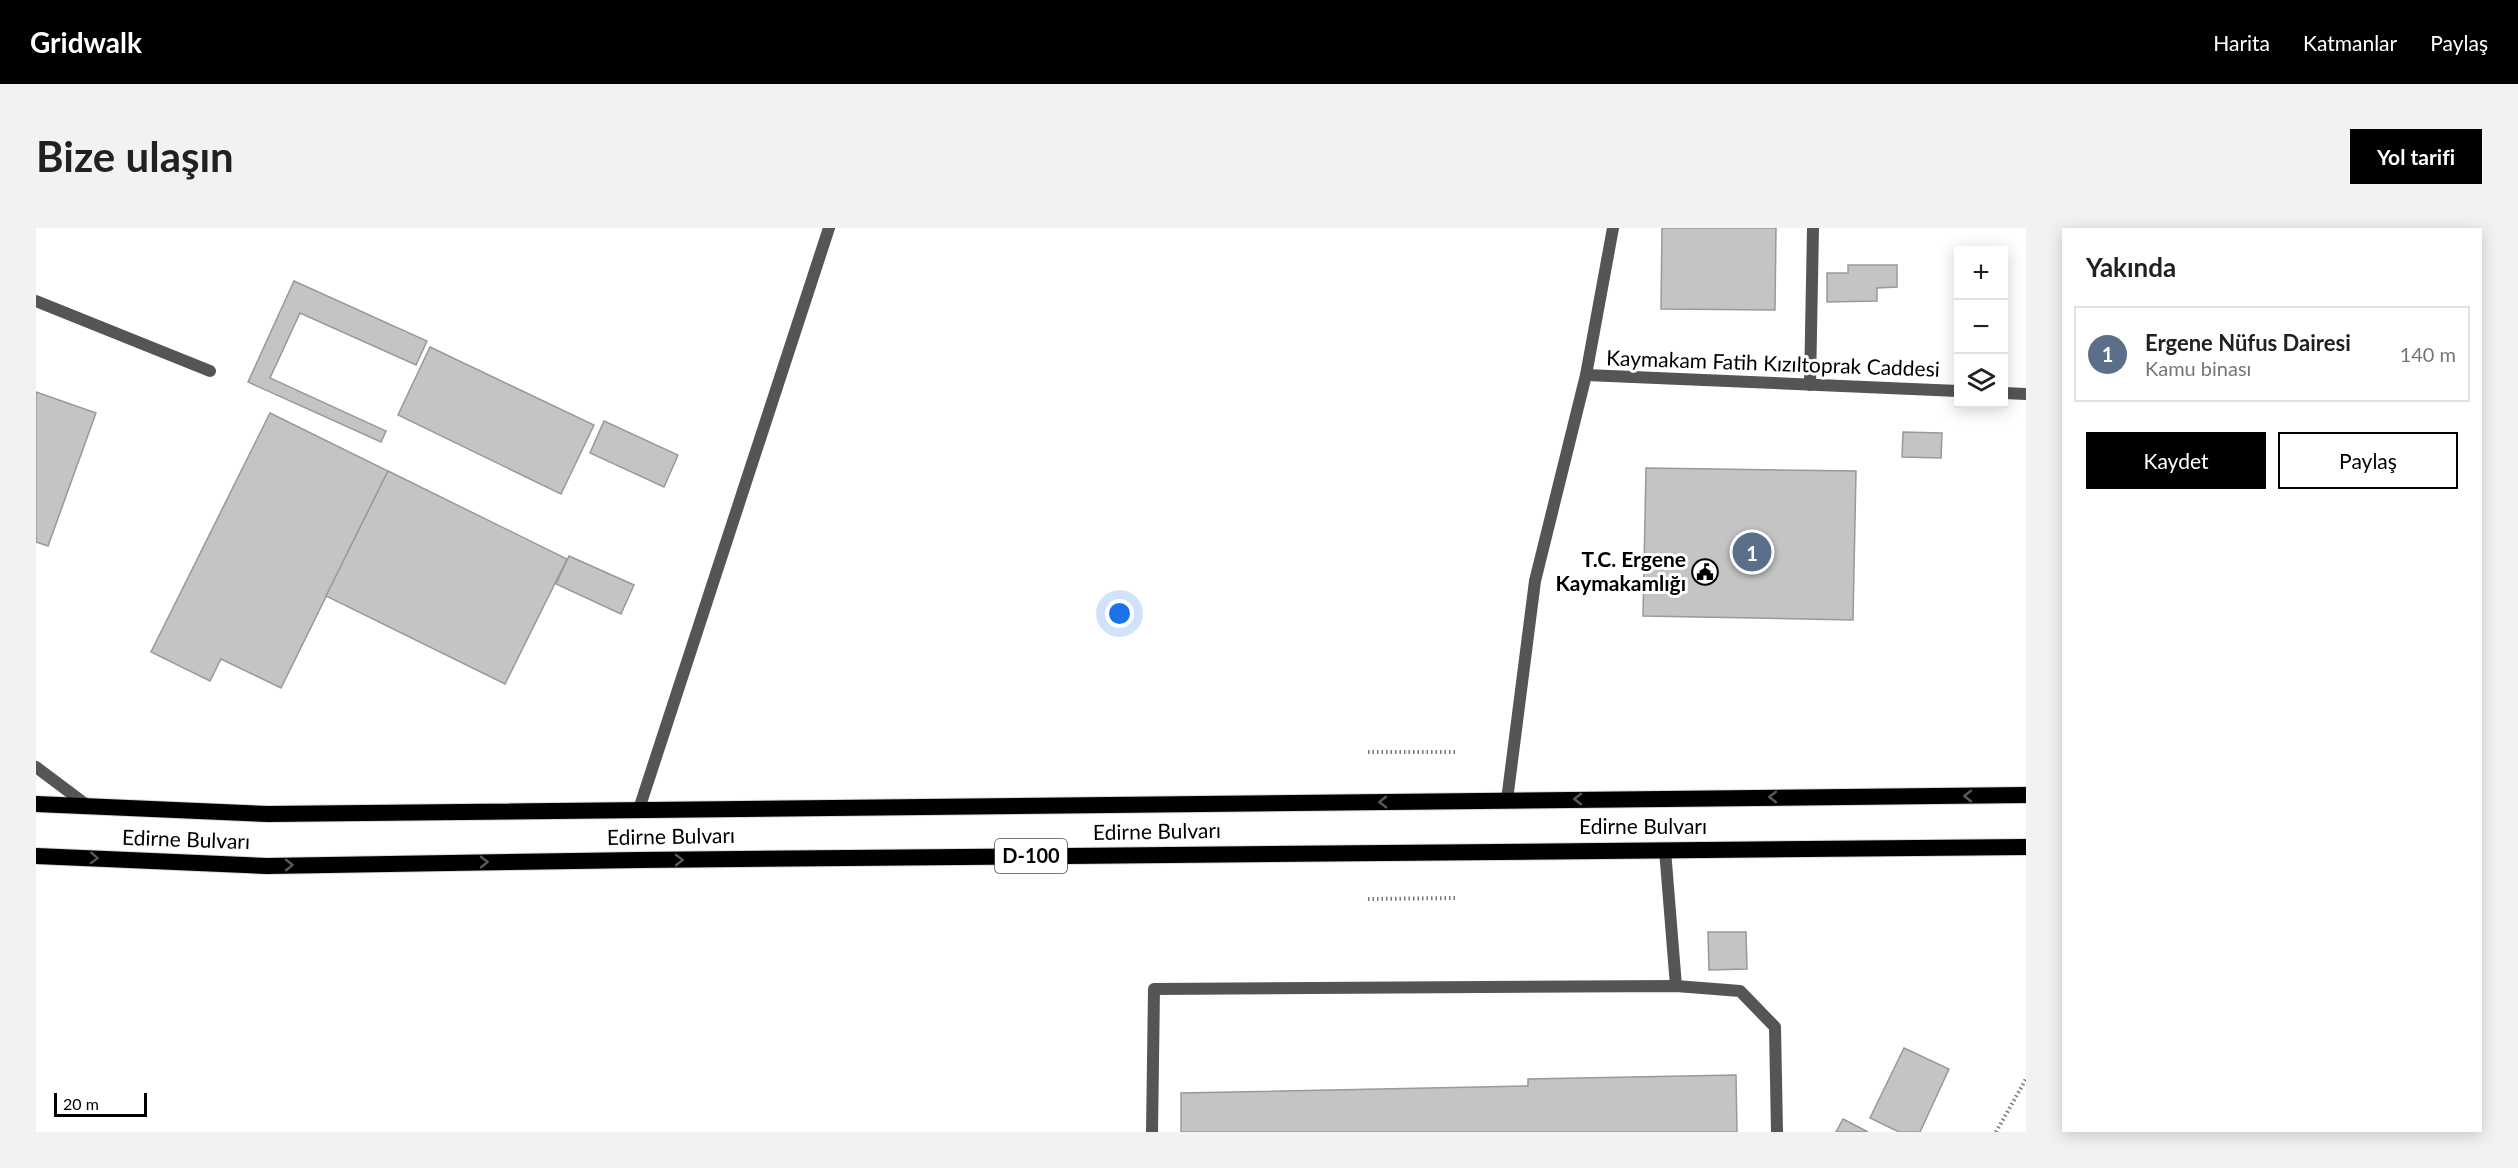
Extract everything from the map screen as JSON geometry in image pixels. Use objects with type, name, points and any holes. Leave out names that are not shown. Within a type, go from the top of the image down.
[{"type":"highway","name":"Edirne Bulvarı","points":[[36,804],[268,814],[639,808],[2026,795]]},
{"type":"highway","name":"Edirne Bulvarı","points":[[36,856],[267,866],[2026,847]]},
{"type":"street","points":[[639,808],[829,228]]},
{"type":"street","points":[[1507,800],[1535,582],[1586,375],[1613,228]]},
{"type":"street","points":[[1810,385],[1813,228]]},
{"type":"street","points":[[36,301],[210,371]]},
{"type":"street","name":"Kaymakam Fatih Kızıltoprak Caddesi","points":[[1586,375],[1954,391]]},
{"type":"street","points":[[2008,393],[2026,394]]},
{"type":"street","points":[[36,767],[89,807]]},
{"type":"street","points":[[1665,850],[1676,986]]},
{"type":"street","points":[[1152,1132],[1154,989],[1676,986],[1740,991],[1775,1027],[1777,1132]]},
{"type":"path","points":[[1368,752],[1458,752]]},
{"type":"path","points":[[1368,899],[1456,898]]},
{"type":"path","points":[[1996,1132],[2026,1079]]},
{"type":"building","points":[[1662,228],[1776,228],[1775,310],[1661,309]]},
{"type":"building","points":[[1848,265],[1897,265],[1897,287],[1877,288],[1877,301],[1827,302],[1827,273],[1848,273]]},
{"type":"building","points":[[294,281],[427,341],[416,365],[300,313],[270,378],[386,431],[381,442],[248,382]]},
{"type":"building","points":[[430,347],[594,425],[561,494],[398,415]]},
{"type":"building","points":[[36,392],[96,413],[48,546],[36,542]]},
{"type":"building","points":[[270,413],[388,471],[281,688],[221,659],[210,681],[151,652]]},
{"type":"building","points":[[604,421],[678,455],[664,487],[590,453]]},
{"type":"building","points":[[1903,432],[1942,433],[1941,458],[1902,457]]},
{"type":"building","points":[[1646,468],[1856,471],[1853,620],[1643,616]]},
{"type":"building","points":[[388,471],[567,559],[505,684],[326,596]]},
{"type":"building","points":[[569,556],[634,585],[621,614],[556,584]]},
{"type":"building","points":[[1708,932],[1746,932],[1747,969],[1709,970]]},
{"type":"building","points":[[1904,1048],[1949,1069],[1920,1132],[1899,1132],[1870,1118]]},
{"type":"building","points":[[1736,1075],[1737,1132],[1181,1132],[1181,1093],[1528,1086],[1528,1079]]},
{"type":"building","points":[[1843,1119],[1868,1132],[1836,1132]]},
{"type":"place","name":"Ergene Nüfus Dairesi","points":[[1752,552]]},
{"type":"place","name":"T.C. Ergene Kaymakamlığı","points":[[1705,572]]}]
